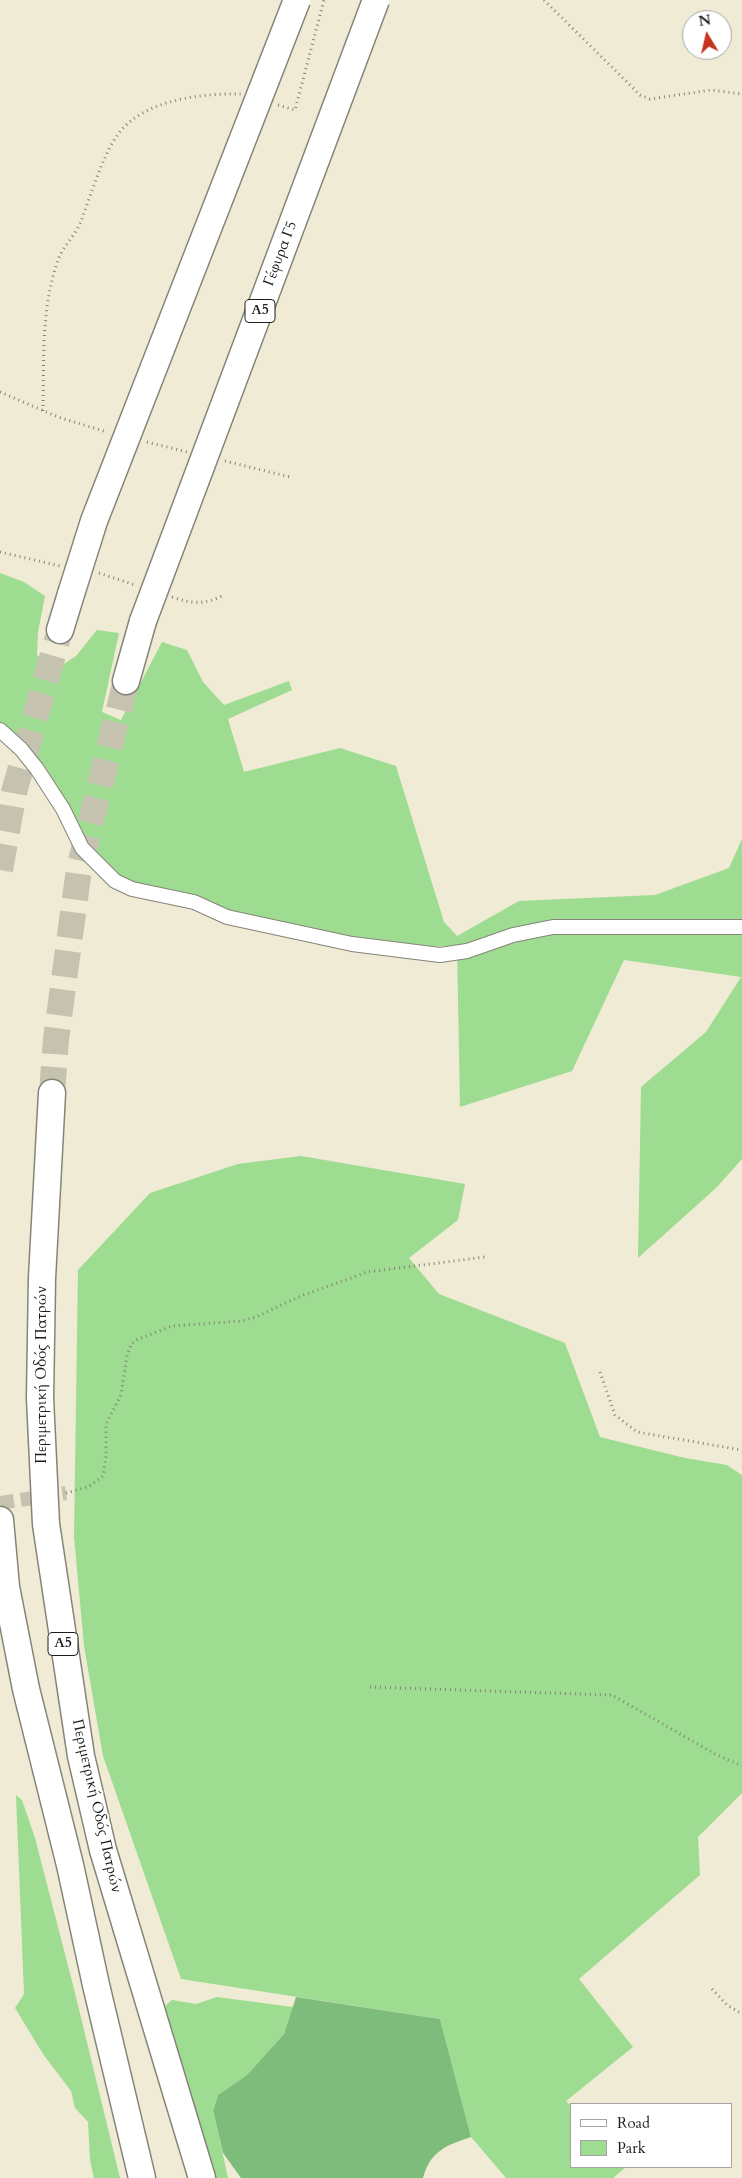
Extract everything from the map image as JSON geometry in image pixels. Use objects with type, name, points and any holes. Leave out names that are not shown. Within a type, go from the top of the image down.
[{"type":"highway","points":[[60,630],[94,521],[297,0]]},
{"type":"highway","name":"Γέφυρα Γ5","points":[[126,681],[144,621],[376,0]]},
{"type":"highway","name":"Περιμετρική Οδός Πατρών","points":[[52,1093],[42,1278],[40,1398],[46,1524],[81,1756],[99,1831],[139,1973],[202,2178]]},
{"type":"highway","points":[[0,1520],[6,1587],[26,1689],[70,1865],[96,1985],[142,2178]]},
{"type":"street","points":[[0,730],[21,749],[38,769],[63,809],[82,848],[115,881],[132,889],[194,902],[227,918],[343,943],[440,954],[467,951],[513,935],[553,927],[742,927]]},
{"type":"path","points":[[277,105],[295,110],[324,0]]},
{"type":"path","points":[[544,0],[640,95],[650,99],[711,90],[742,94]]},
{"type":"path","points":[[43,411],[45,339],[49,294],[58,259],[80,225],[116,136],[139,115],[170,101],[220,94],[241,94],[250,97]]},
{"type":"path","points":[[0,552],[65,568]]},
{"type":"path","points":[[94,572],[144,588]]},
{"type":"path","points":[[168,596],[198,604],[210,603],[224,595]]},
{"type":"path","points":[[66,1493],[88,1487],[103,1476],[106,1456],[106,1424],[121,1395],[127,1356],[131,1345],[136,1340],[172,1326],[242,1321],[256,1317],[296,1298],[366,1272],[485,1257]]},
{"type":"path","points":[[600,1372],[615,1415],[637,1432],[742,1450]]},
{"type":"path","points":[[370,1687],[612,1695],[717,1755],[742,1766]]},
{"type":"path","points":[[712,1989],[727,2005],[742,2014]]},
{"type":"green space","points":[[0,573],[24,582],[45,596],[38,632],[37,655],[56,669],[76,656],[97,630],[119,633],[102,712],[121,720],[162,642],[187,650],[203,682],[224,705],[289,681],[292,690],[228,719],[244,772],[340,748],[396,766],[444,922],[457,936],[519,901],[655,895],[729,868],[742,839],[742,1159],[716,1188],[638,1258],[641,1087],[706,1032],[741,977],[624,960],[572,1071],[460,1107],[457,945],[420,945],[349,936],[285,924],[221,909],[126,882],[111,871],[78,833],[57,786],[33,754],[0,723]]},
{"type":"green space","points":[[301,1156],[465,1184],[458,1220],[409,1258],[439,1294],[565,1343],[600,1437],[685,1458],[727,1465],[742,1475],[742,1793],[698,1837],[700,1875],[579,1979],[633,2047],[566,2101],[570,2105],[570,2168],[625,2168],[613,2178],[506,2178],[471,2137],[440,2019],[181,1979],[103,1756],[84,1646],[74,1537],[78,1270],[150,1193],[238,1164]]},
{"type":"green space","points":[[16,1795],[22,1800],[35,1838],[120,2178],[94,2178],[90,2160],[88,2122],[75,2108],[71,2091],[43,2054],[15,2008],[24,1994]]},
{"type":"green space","points":[[217,1997],[293,2007],[284,2034],[247,2075],[218,2095],[213,2109],[228,2178],[214,2178],[165,2006],[172,2000],[196,2004]]},
{"type":"green space","points":[[296,1997],[440,2019],[471,2137],[447,2146],[435,2155],[430,2161],[423,2178],[241,2178],[223,2153],[213,2110],[218,2095],[247,2075],[284,2034]]},
{"type":"tunnel","points":[[0,870],[14,792],[60,630]]},
{"type":"tunnel","points":[[52,1093],[56,1039],[79,869],[126,681]]},
{"type":"tunnel","points":[[0,1503],[66,1493]]}]
